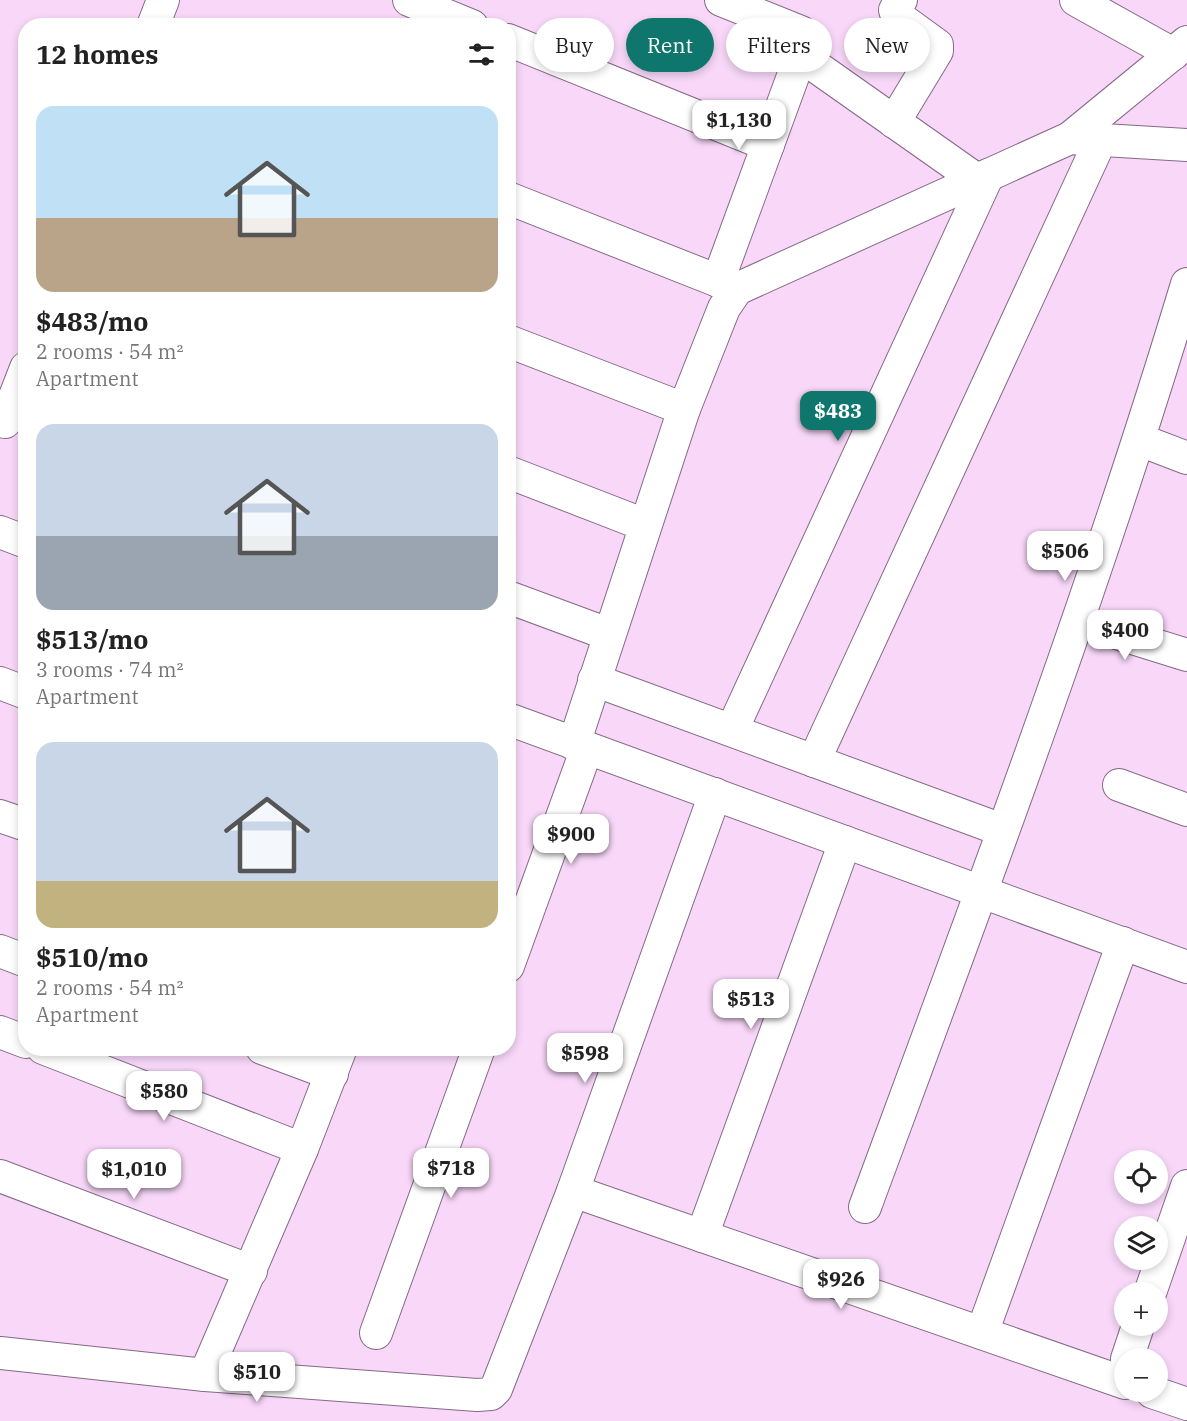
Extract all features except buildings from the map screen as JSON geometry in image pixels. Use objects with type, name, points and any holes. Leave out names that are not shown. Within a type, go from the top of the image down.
[{"type":"street","points":[[156,18],[163,0]]},
{"type":"street","points":[[409,0],[453,18]]},
{"type":"street","points":[[721,0],[765,18]]},
{"type":"street","points":[[894,122],[937,51],[937,45],[897,16],[895,10],[901,0]]},
{"type":"street","points":[[516,201],[727,285],[1070,138],[1180,48],[1076,0]]},
{"type":"street","points":[[516,43],[768,145]]},
{"type":"street","points":[[516,942],[580,746],[594,680],[608,634],[684,409],[724,308],[727,285],[768,145],[795,72]]},
{"type":"street","points":[[824,72],[894,122],[982,177]]},
{"type":"street","points":[[1070,138],[1187,145]]},
{"type":"street","points":[[814,760],[1101,139]]},
{"type":"street","points":[[732,730],[982,177]]},
{"type":"street","points":[[865,1207],[1078,621],[1140,440],[1187,284]]},
{"type":"street","points":[[516,344],[684,409]]},
{"type":"street","points":[[0,420],[5,422],[18,389]]},
{"type":"street","points":[[1140,440],[1187,458]]},
{"type":"street","points":[[516,475],[645,525]]},
{"type":"street","points":[[0,532],[18,539]]},
{"type":"street","points":[[516,600],[608,634]]},
{"type":"street","points":[[1078,621],[1187,655]]},
{"type":"street","points":[[594,680],[1002,830]]},
{"type":"street","points":[[0,683],[18,690]]},
{"type":"street","points":[[516,722],[1187,967]]},
{"type":"street","points":[[1119,785],[1187,810]]},
{"type":"street","points":[[0,1353],[205,1375],[477,1395],[491,1394],[496,1389],[573,1191],[715,794]]},
{"type":"street","points":[[0,816],[18,822]]},
{"type":"street","points":[[702,1236],[845,842]]},
{"type":"street","points":[[982,1333],[1123,943]]},
{"type":"street","points":[[0,951],[18,958]]},
{"type":"street","points":[[0,1032],[18,1039]]},
{"type":"street","points":[[64,1056],[302,1149]]},
{"type":"street","points":[[205,1375],[251,1271],[337,1061],[308,1056]]},
{"type":"street","points":[[376,1333],[476,1056]]},
{"type":"street","points":[[0,1176],[251,1271]]},
{"type":"street","points":[[1154,1282],[1187,1186]]},
{"type":"street","points":[[573,1191],[982,1333],[1114,1368]]},
{"type":"street","points":[[1168,1397],[1187,1404]]}]
